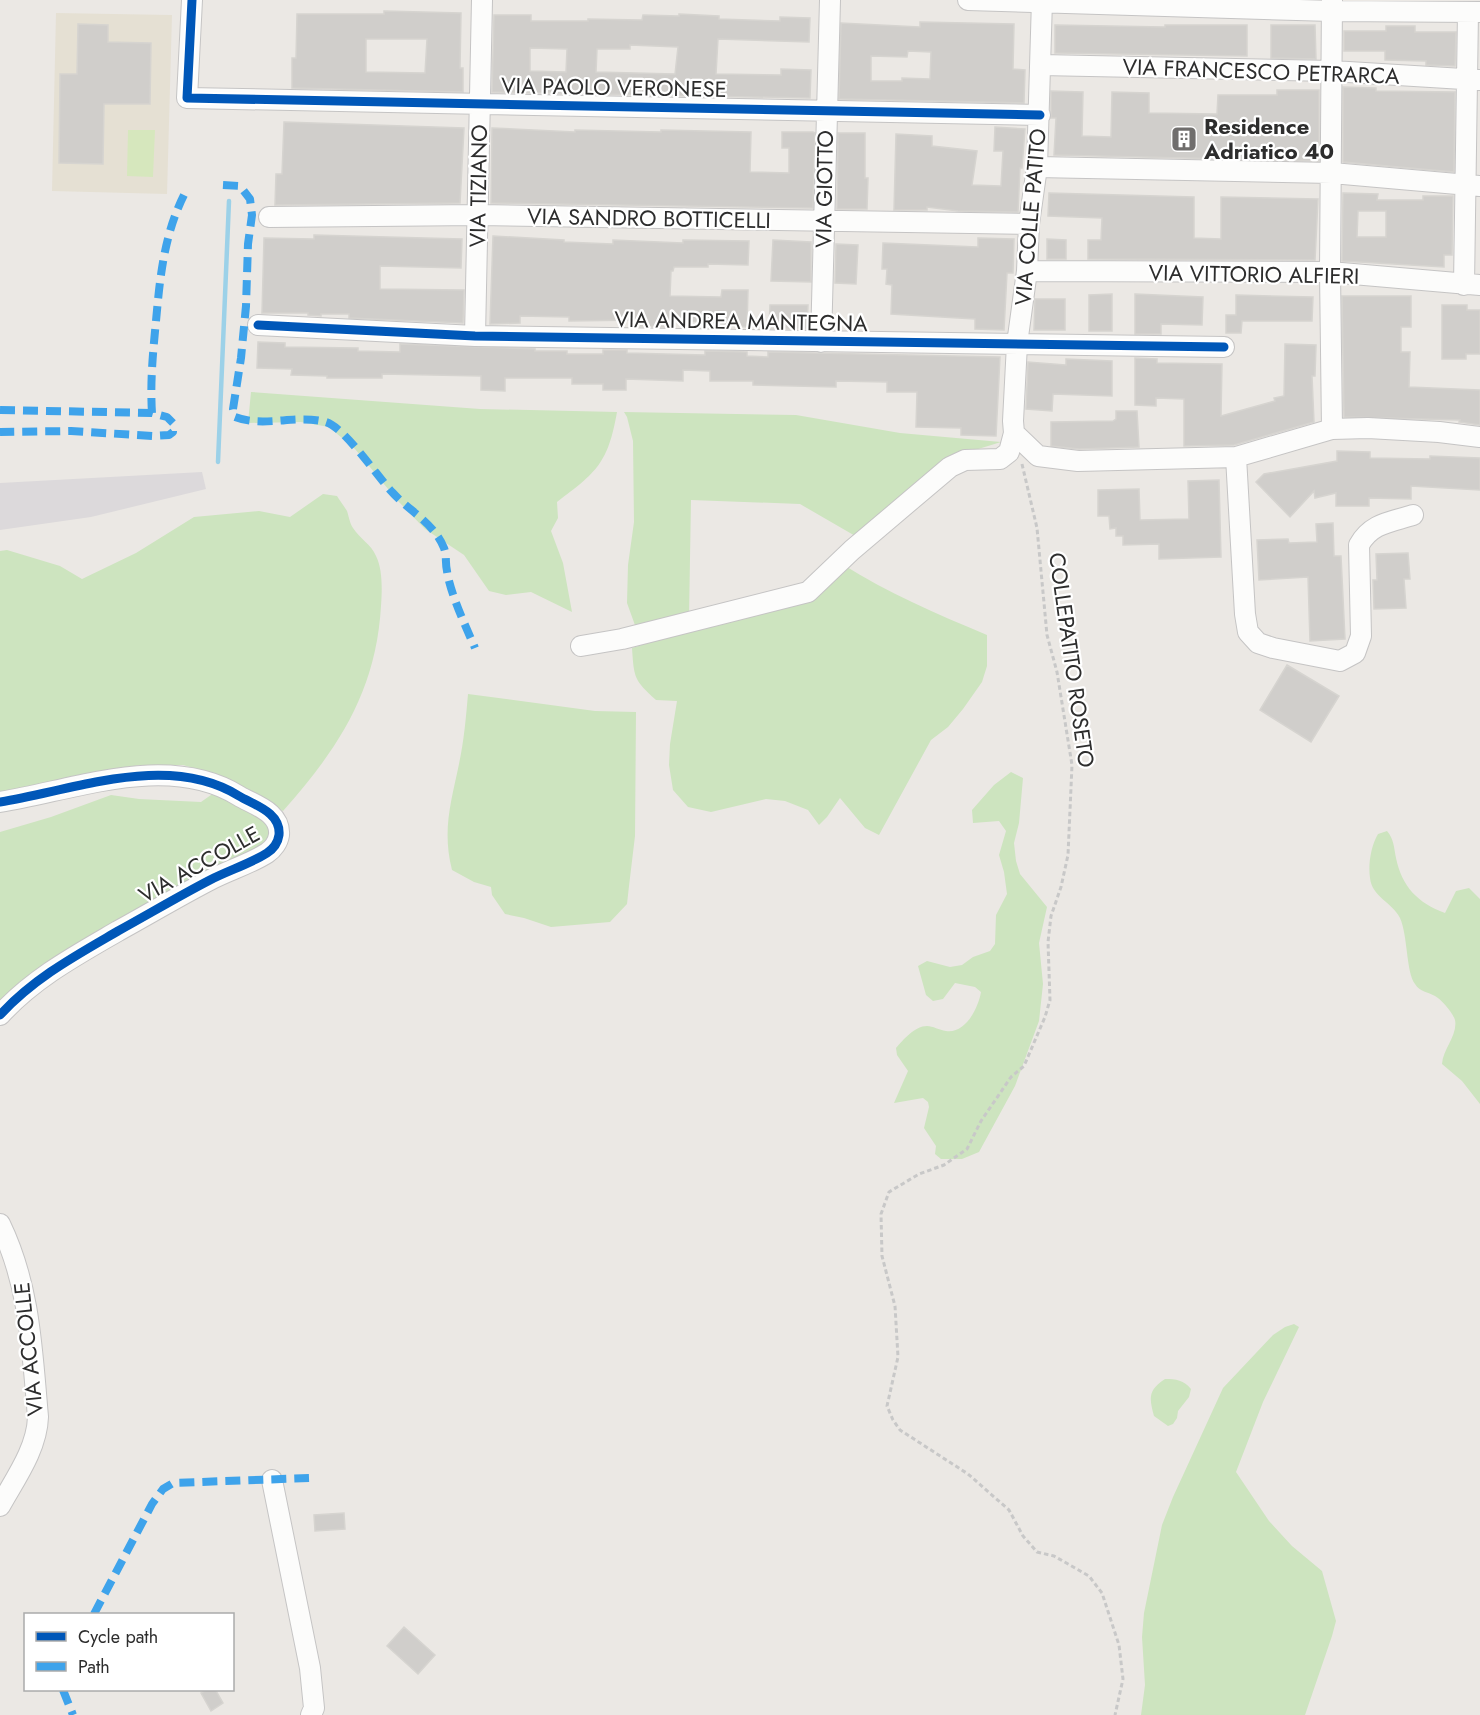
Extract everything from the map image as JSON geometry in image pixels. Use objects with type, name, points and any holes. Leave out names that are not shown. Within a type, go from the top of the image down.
[{"type":"street","name":"VIA PAOLO VERONESE","points":[[192,0],[187,98],[1040,115]]},
{"type":"street","name":"VIA TIZIANO","points":[[475,336],[482,0]]},
{"type":"street","name":"VIA GIOTTO","points":[[821,342],[830,0]]},
{"type":"street","points":[[968,0],[1332,6],[1474,12],[1472,285]]},
{"type":"street","name":"VIA COLLE PATITO","points":[[1014,433],[1017,344],[1037,168],[1042,1]]},
{"type":"street","points":[[1332,6],[1330,272],[1332,429]]},
{"type":"street","name":"VIA FRANCESCO PETRARCA","points":[[1041,65],[1332,71],[1474,80]]},
{"type":"street","points":[[1037,168],[1332,173],[1473,186]]},
{"type":"street","name":"VIA SANDRO BOTTICELLI","points":[[269,217],[478,215],[1029,225]]},
{"type":"street","name":"VIA VITTORIO ALFIERI","points":[[1027,271],[1330,272],[1472,285]]},
{"type":"street","name":"VIA ANDREA MANTEGNA","points":[[258,325],[475,336],[1224,347]]},
{"type":"street","points":[[581,646],[718,616],[808,592],[852,550],[950,467],[965,460],[1000,459],[1009,452],[1014,433],[1038,456],[1078,461],[1236,457],[1332,429],[1392,429],[1480,437]]},
{"type":"street","points":[[1236,457],[1248,632],[1258,643],[1273,648],[1340,661],[1355,653],[1361,636],[1359,545],[1365,534],[1378,526],[1413,515]]},
{"type":"street","name":"VIA ACCOLLE","points":[[0,802],[112,779],[152,776],[191,778],[216,784],[259,806],[274,819],[279,834],[276,843],[265,854],[196,887],[50,970],[0,1015]]},
{"type":"street","name":"VIA ACCOLLE","points":[[0,1224],[11,1248],[23,1285],[38,1417],[29,1452],[0,1506]]},
{"type":"street","points":[[272,1480],[310,1668],[314,1708],[310,1715]]},
{"type":"shaded area","points":[[56,13],[172,15],[167,194],[52,191]]},
{"type":"shaded area","points":[[202,472],[206,489],[91,517],[0,530],[0,483]]},
{"type":"green space","points":[[128,130],[155,130],[153,177],[127,176]]},
{"type":"green space","points":[[251,392],[480,409],[617,412],[605,455],[599,465],[557,502],[558,518],[551,531],[563,563],[572,612],[531,592],[506,595],[489,591],[464,555],[425,529],[398,501],[355,449],[329,427],[301,422],[248,423]]},
{"type":"green space","points":[[624,412],[796,415],[900,433],[1001,442],[975,450],[857,537],[800,504],[691,500],[689,617],[636,628],[627,603],[628,565],[634,522],[633,441]]},
{"type":"green space","points":[[323,494],[337,496],[347,511],[352,526],[374,552],[378,562],[382,587],[378,637],[371,666],[351,718],[321,765],[283,811],[258,794],[218,775],[183,765],[139,765],[0,798],[0,551],[7,550],[60,566],[82,579],[136,553],[194,517],[259,511],[290,517]]},
{"type":"green space","points":[[842,564],[895,594],[987,635],[987,666],[982,682],[948,727],[931,740],[879,835],[865,828],[840,798],[819,825],[808,810],[785,801],[766,799],[711,812],[688,807],[673,790],[669,765],[677,701],[656,700],[643,688],[636,678],[632,648],[750,615]]},
{"type":"green space","points":[[468,694],[595,711],[636,712],[635,836],[627,904],[610,922],[551,927],[505,914],[492,895],[491,887],[474,882],[452,870],[448,842],[449,817],[462,747]]},
{"type":"green space","points":[[1011,772],[1023,778],[1019,823],[1014,843],[1016,861],[1020,874],[1047,907],[1039,943],[1043,984],[1039,1021],[1015,1086],[979,1152],[962,1159],[941,1159],[935,1154],[936,1146],[924,1128],[928,1102],[923,1098],[894,1103],[908,1071],[897,1055],[896,1048],[918,1028],[929,1026],[946,1031],[959,1029],[974,1013],[977,1006],[981,992],[975,987],[955,983],[943,999],[933,1001],[926,995],[918,966],[927,961],[950,967],[962,965],[973,957],[990,951],[995,944],[996,915],[1007,894],[999,855],[1006,831],[999,821],[973,823],[972,810],[994,785]]},
{"type":"green space","points":[[218,790],[261,817],[272,831],[272,842],[0,1003],[0,832],[51,817],[111,795],[139,799],[201,802]]},
{"type":"green space","points":[[1387,831],[1392,840],[1402,877],[1419,899],[1445,913],[1456,891],[1469,888],[1480,899],[1480,1104],[1462,1081],[1442,1064],[1454,1031],[1455,1020],[1440,1000],[1415,984],[1410,971],[1400,918],[1378,895],[1372,885],[1369,867],[1372,850],[1378,834]]},
{"type":"green space","points":[[1294,1324],[1299,1327],[1263,1402],[1236,1472],[1269,1521],[1292,1546],[1322,1571],[1336,1621],[1305,1715],[1141,1715],[1145,1685],[1142,1637],[1144,1613],[1162,1525],[1223,1388],[1273,1335]]},
{"type":"green space","points":[[1165,1379],[1180,1381],[1191,1389],[1189,1397],[1178,1411],[1177,1418],[1173,1424],[1168,1426],[1154,1416],[1151,1404],[1151,1395],[1155,1387]]},
{"type":"building","points":[[384,11],[461,13],[460,68],[463,68],[463,92],[292,88],[292,58],[296,58],[297,14],[384,14]],"holes":[[[366,39],[427,39],[425,73],[366,72]]]},
{"type":"building","points":[[679,14],[719,16],[719,19],[780,21],[780,17],[810,18],[809,42],[718,39],[716,74],[781,75],[781,69],[811,70],[810,98],[492,92],[494,15],[531,15],[531,21],[642,20],[643,15],[679,16]],"holes":[[[630,45],[678,47],[675,74],[596,72],[597,49],[630,49]],[[530,48],[567,49],[566,72],[530,71]]]},
{"type":"building","points":[[920,22],[1014,24],[1013,69],[1025,70],[1024,103],[839,99],[841,23],[920,27]],"holes":[[[908,51],[931,52],[930,79],[902,78],[902,81],[871,81],[871,56],[907,57]]]},
{"type":"building","points":[[78,24],[108,25],[108,42],[151,43],[150,104],[104,104],[103,164],[59,163],[60,74],[77,74]]},
{"type":"building","points":[[1055,25],[1165,27],[1165,25],[1247,25],[1247,56],[1055,53]]},
{"type":"building","points":[[1271,25],[1315,25],[1316,59],[1271,58]]},
{"type":"building","points":[[1386,26],[1415,26],[1415,32],[1456,32],[1455,66],[1426,65],[1426,61],[1385,60],[1385,51],[1344,51],[1344,31],[1386,31]]},
{"type":"building","points":[[1343,87],[1376,88],[1376,91],[1455,92],[1454,172],[1343,162]]},
{"type":"building","points":[[1277,90],[1319,90],[1319,161],[1054,155],[1056,118],[1051,118],[1051,91],[1083,92],[1082,136],[1111,137],[1112,92],[1149,93],[1149,113],[1217,114],[1218,95],[1277,95]]},
{"type":"building","points":[[284,122],[464,128],[460,203],[275,205],[276,174],[282,174]]},
{"type":"building","points":[[995,127],[1025,129],[1018,212],[958,211],[927,207],[927,210],[894,210],[896,134],[932,136],[932,146],[977,151],[972,185],[1001,186],[1003,151],[994,151]]},
{"type":"building","points":[[492,128],[575,132],[575,130],[661,132],[661,130],[751,132],[750,172],[789,173],[789,148],[782,148],[782,132],[813,132],[815,133],[813,208],[491,203]]},
{"type":"building","points":[[838,133],[865,133],[865,178],[868,178],[867,209],[837,209]]},
{"type":"building","points":[[1049,193],[1194,197],[1194,238],[1221,239],[1221,197],[1318,199],[1315,260],[1088,259],[1088,240],[1101,240],[1102,218],[1048,216]]},
{"type":"building","points":[[1343,193],[1378,194],[1377,200],[1423,200],[1423,196],[1453,196],[1452,255],[1444,255],[1444,267],[1342,261]],"holes":[[[1358,211],[1386,211],[1386,237],[1357,237]]]},
{"type":"building","points":[[314,235],[462,239],[461,268],[380,266],[380,289],[464,290],[463,323],[349,318],[349,314],[321,314],[321,316],[308,315],[308,313],[262,313],[264,238],[314,239]]},
{"type":"building","points":[[493,236],[613,244],[613,240],[683,243],[683,240],[749,241],[748,265],[708,264],[708,267],[674,267],[671,271],[670,296],[721,297],[722,290],[748,290],[747,327],[721,326],[721,322],[670,321],[670,327],[638,326],[638,320],[569,321],[569,317],[520,316],[520,323],[490,324]]},
{"type":"building","points":[[978,238],[1014,239],[1013,273],[1007,273],[1004,330],[975,329],[975,319],[891,314],[892,285],[886,284],[887,269],[882,269],[883,243],[978,247]]},
{"type":"building","points":[[1047,239],[1066,240],[1066,259],[1047,259]]},
{"type":"building","points":[[773,240],[811,242],[811,282],[771,281]]},
{"type":"building","points":[[836,244],[858,245],[856,284],[835,283]]},
{"type":"building","points":[[1112,294],[1112,331],[1089,331],[1089,295]]},
{"type":"building","points":[[1135,294],[1203,297],[1202,325],[1161,324],[1161,334],[1135,334]]},
{"type":"building","points":[[1236,295],[1313,297],[1312,321],[1242,321],[1241,333],[1226,333],[1226,315],[1236,315]]},
{"type":"building","points":[[1342,296],[1411,296],[1411,327],[1401,327],[1401,352],[1410,352],[1409,387],[1480,390],[1480,425],[1459,422],[1460,420],[1344,417]]},
{"type":"building","points":[[1035,299],[1065,299],[1065,330],[1034,330]]},
{"type":"building","points":[[770,305],[808,305],[807,329],[769,328]]},
{"type":"building","points":[[1442,305],[1467,305],[1467,310],[1480,310],[1480,354],[1466,354],[1466,359],[1442,359]]},
{"type":"building","points":[[258,342],[285,343],[285,347],[358,348],[358,351],[400,352],[400,344],[535,349],[535,351],[567,351],[567,354],[603,354],[603,350],[627,350],[627,353],[705,355],[705,351],[747,352],[747,356],[768,357],[768,352],[1000,357],[996,436],[961,435],[961,428],[916,427],[917,392],[887,392],[887,382],[836,381],[836,387],[753,385],[753,381],[710,381],[710,371],[683,370],[683,381],[626,379],[626,390],[603,390],[603,384],[572,384],[572,378],[505,378],[505,391],[481,390],[481,376],[382,374],[382,378],[327,378],[327,376],[291,375],[292,369],[257,368]]},
{"type":"building","points":[[1285,344],[1316,345],[1315,376],[1312,376],[1314,422],[1234,445],[1184,446],[1184,399],[1156,398],[1156,406],[1135,405],[1135,358],[1157,359],[1157,363],[1222,364],[1221,416],[1275,401],[1274,398],[1284,396]]},
{"type":"building","points":[[1066,359],[1112,361],[1112,396],[1053,394],[1052,411],[1026,409],[1028,362],[1066,365]]},
{"type":"building","points":[[1116,411],[1137,411],[1139,447],[1079,449],[1051,446],[1051,422],[1113,421],[1116,419]]},
{"type":"building","points":[[1337,451],[1370,452],[1370,458],[1430,459],[1430,456],[1480,458],[1480,490],[1411,486],[1411,499],[1369,498],[1369,506],[1336,506],[1336,493],[1315,498],[1314,491],[1290,517],[1256,482],[1264,474],[1337,461]]},
{"type":"building","points":[[1219,480],[1221,557],[1159,559],[1159,544],[1123,545],[1123,536],[1116,536],[1116,528],[1110,529],[1109,516],[1098,516],[1098,490],[1139,489],[1140,520],[1189,519],[1188,481]]},
{"type":"building","points":[[1333,523],[1334,556],[1341,556],[1345,639],[1310,641],[1308,577],[1259,580],[1257,540],[1288,539],[1289,543],[1317,542],[1316,524]]},
{"type":"building","points":[[1408,553],[1410,579],[1404,579],[1406,608],[1374,609],[1373,580],[1377,580],[1376,554]]},
{"type":"building","points":[[1287,665],[1339,696],[1311,742],[1260,710]]},
{"type":"building","points":[[344,1513],[345,1529],[315,1531],[314,1515]]},
{"type":"building","points":[[404,1627],[435,1655],[418,1674],[387,1646]]},
{"type":"building","points":[[216,1691],[223,1703],[211,1711],[201,1693]]},
{"type":"waterway","points":[[218,462],[229,201]]},
{"type":"marked path","points":[[223,185],[240,186],[250,199],[252,215],[241,358],[233,409],[235,417],[257,421],[315,420],[326,422],[342,433],[392,492],[428,524],[440,539],[445,551],[451,589],[475,648]]},
{"type":"marked path","points":[[152,413],[152,367],[161,272],[167,241],[184,195]]},
{"type":"marked path","points":[[0,410],[152,413],[167,417],[173,423],[173,432],[169,435],[153,436],[71,431],[0,432]]},
{"type":"marked path","points":[[95,1613],[152,1504],[163,1489],[173,1483],[309,1478]]},
{"type":"marked path","points":[[63,1691],[73,1715]]},
{"type":"cycle path","points":[[192,0],[187,98],[1040,115]]},
{"type":"cycle path","points":[[258,325],[475,336],[1224,347]]},
{"type":"cycle path","points":[[0,802],[121,778],[152,775],[182,777],[211,783],[259,806],[276,820],[279,835],[273,847],[261,857],[187,892],[56,968],[0,1015]]},
{"type":"place","name":"Residence Adriatico 40","points":[[1184,139]]}]
